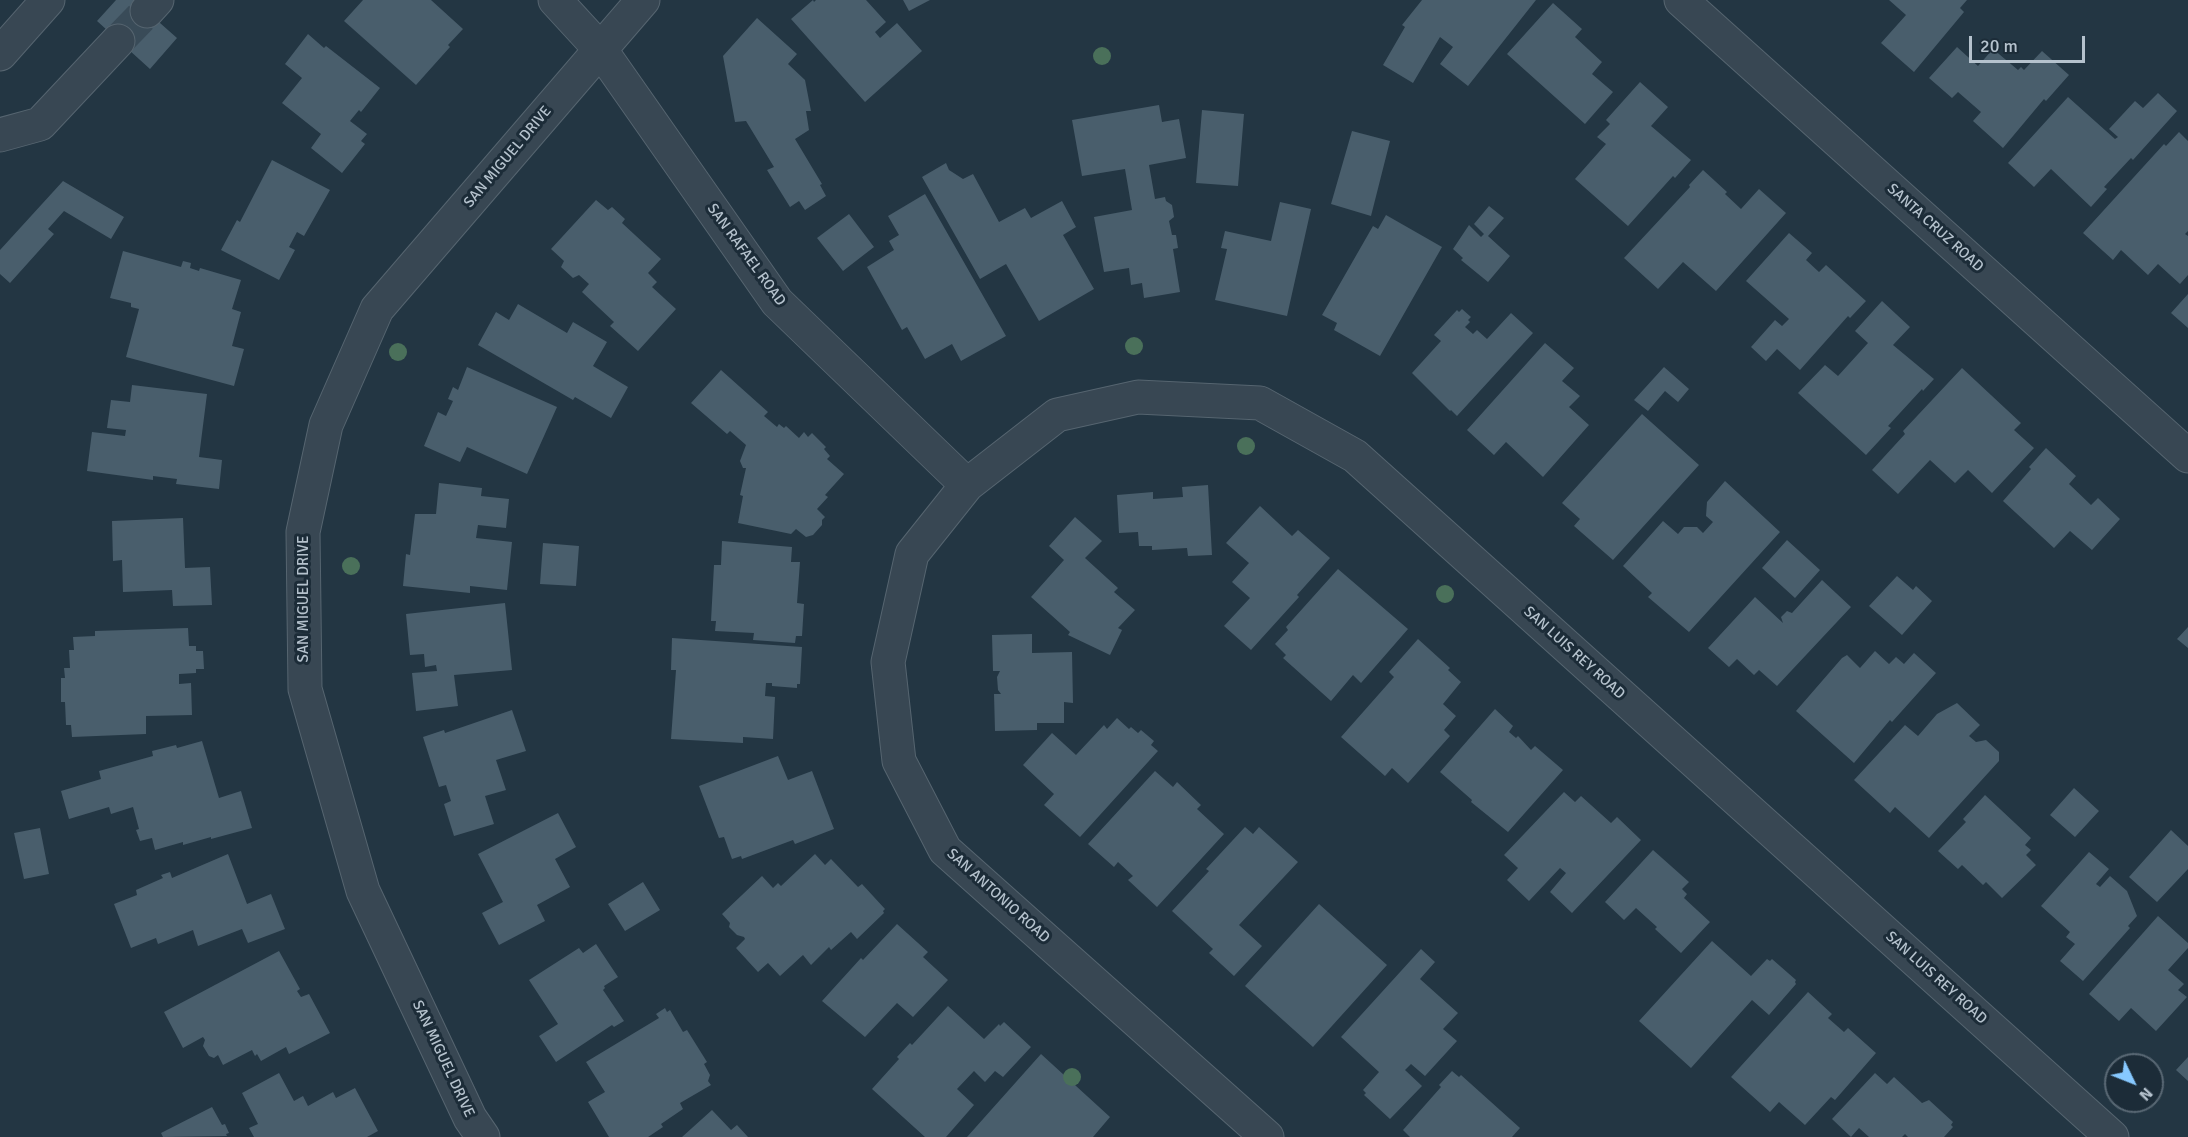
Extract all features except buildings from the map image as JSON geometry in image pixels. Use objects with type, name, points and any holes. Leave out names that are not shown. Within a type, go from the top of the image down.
[{"type":"street","points":[[0,54],[48,0]]},
{"type":"street","name":"SAN RAFAEL ROAD","points":[[555,0],[600,49],[777,302],[967,485]]},
{"type":"street","points":[[600,49],[643,0]]},
{"type":"street","name":"SANTA CRUZ ROAD","points":[[1682,0],[2188,456]]},
{"type":"street","points":[[0,135],[40,124],[118,41]]},
{"type":"street","name":"SAN MIGUEL DRIVE","points":[[483,1137],[470,1118],[363,891],[305,689],[303,532],[326,425],[377,309],[600,49]]},
{"type":"street","name":"SAN LUIS REY ROAD","points":[[967,485],[1057,415],[1138,397],[1260,403],[1346,451],[1364,464],[2112,1137]]},
{"type":"street","name":"SAN ANTONIO ROAD","points":[[967,485],[912,554],[888,662],[899,761],[945,850],[1267,1137]]},
{"type":"tunnel","points":[[118,41],[147,11]]}]
